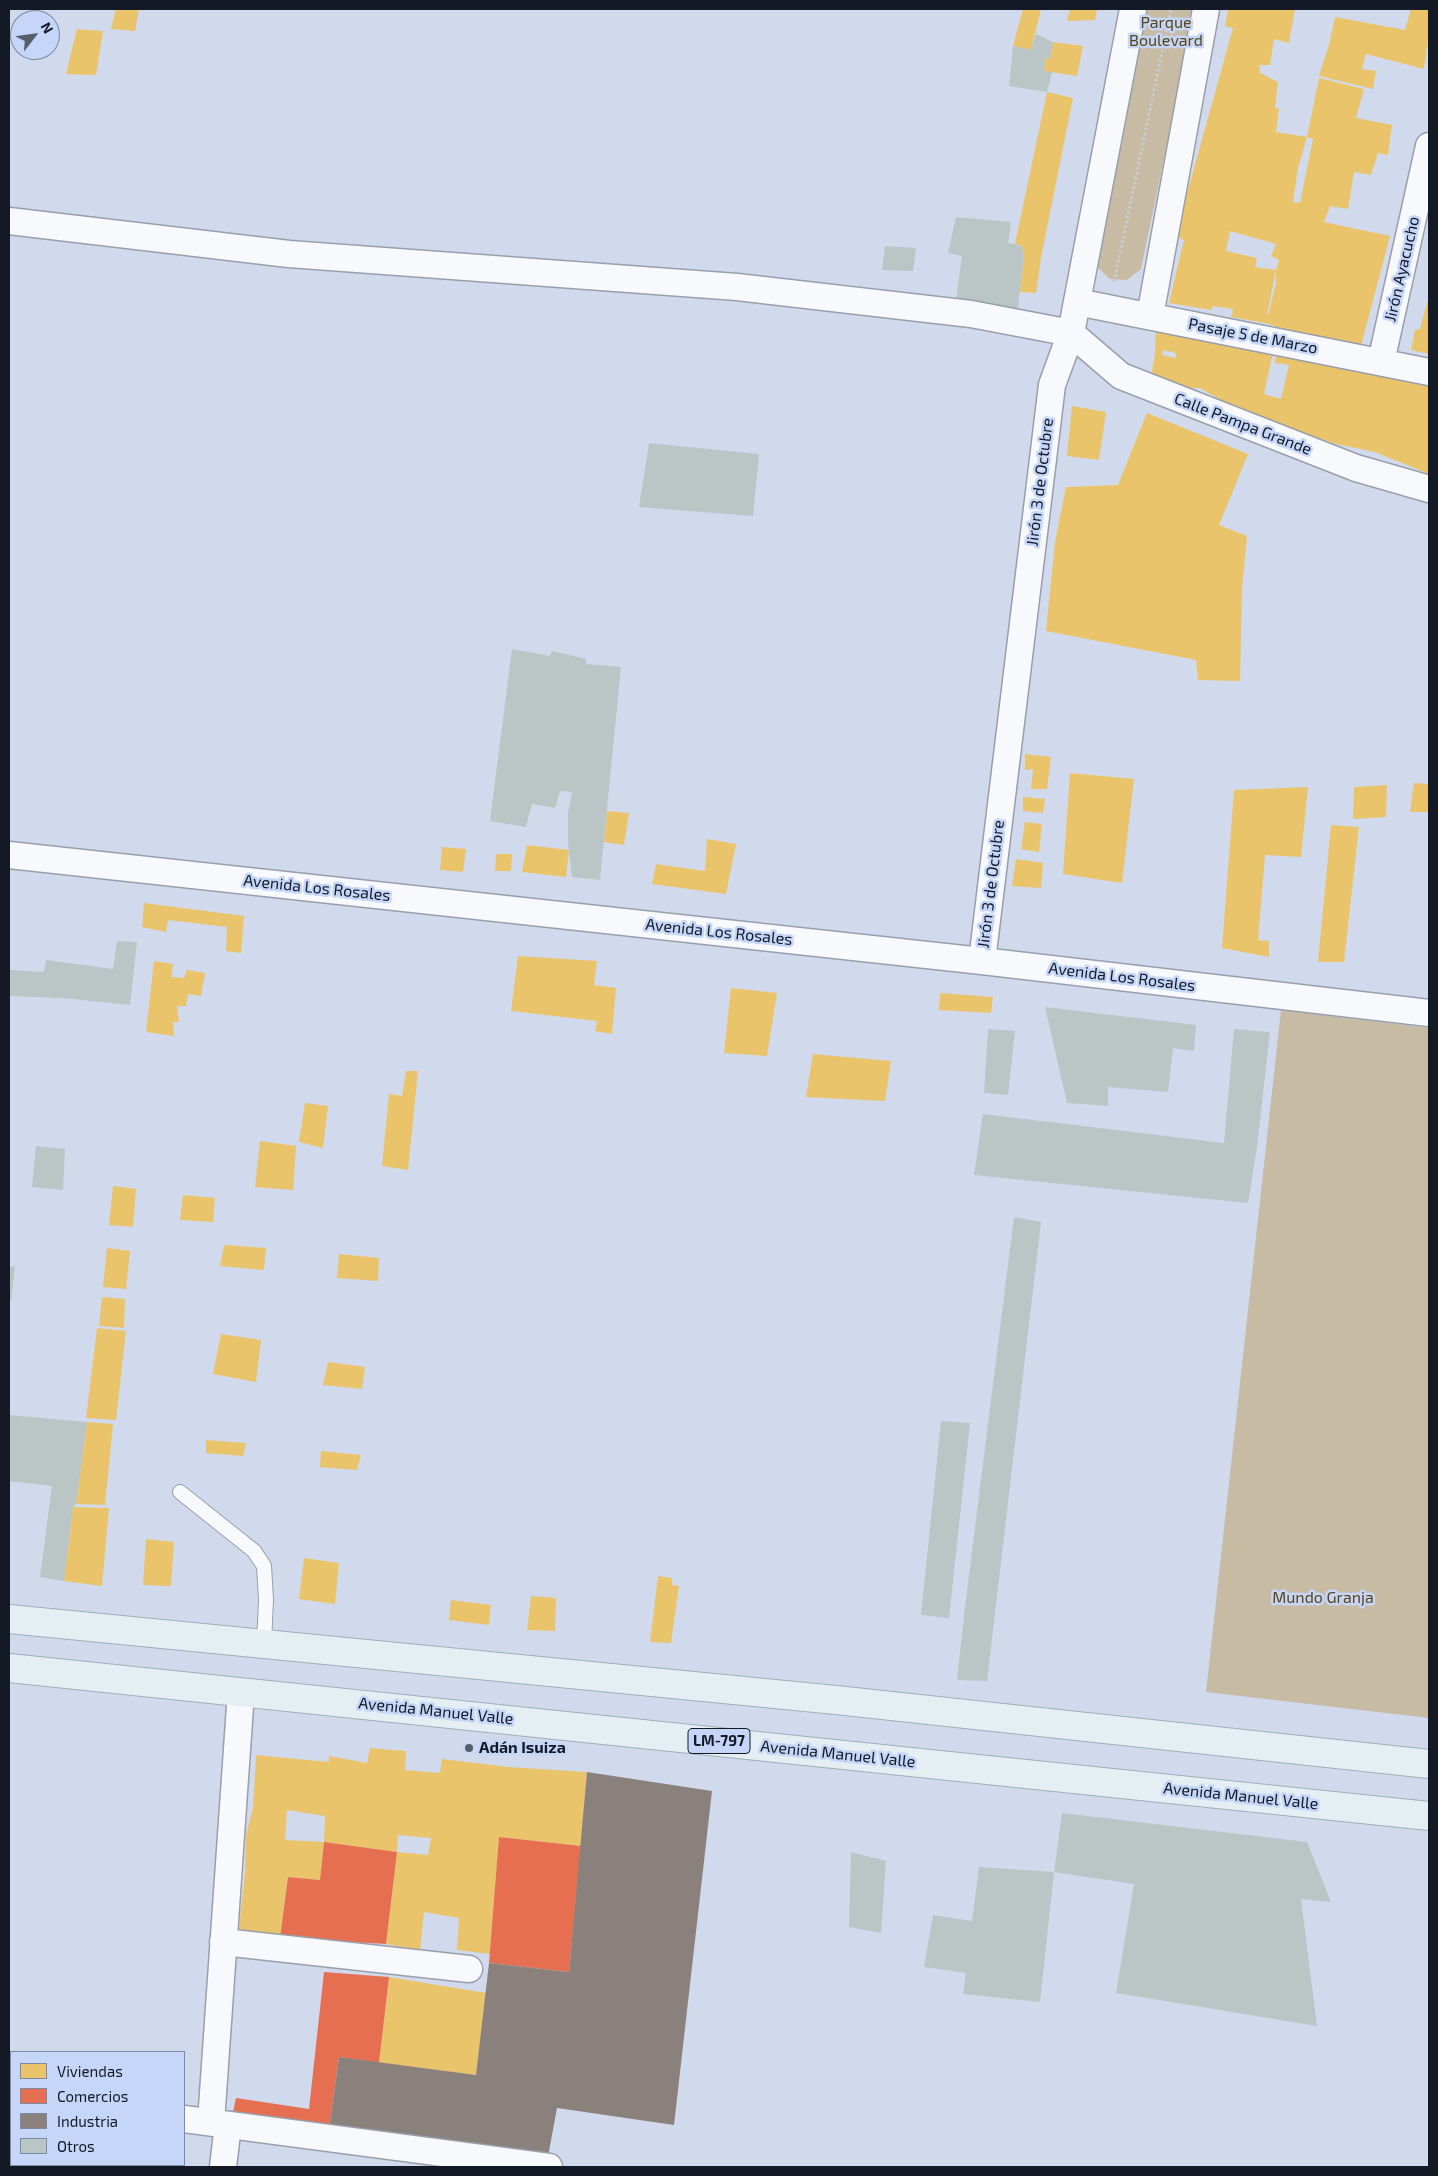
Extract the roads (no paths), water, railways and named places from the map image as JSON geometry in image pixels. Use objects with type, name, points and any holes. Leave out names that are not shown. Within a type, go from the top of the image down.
[{"type":"main road","points":[[9,1619],[846,1702],[1429,1764]]},
{"type":"main road","name":"Avenida Manuel Valle","points":[[9,1668],[1429,1816]]},
{"type":"street","name":"Jirón 3 de Octubre","points":[[982,961],[1052,386],[1071,332],[1078,302],[1133,9]]},
{"type":"street","points":[[1150,316],[1206,9]]},
{"type":"street","name":"Jirón Ayacucho","points":[[1381,362],[1429,146]]},
{"type":"street","points":[[9,221],[289,254],[737,287],[971,314],[1071,332]]},
{"type":"street","name":"Pasaje 5 de Marzo","points":[[1078,302],[1429,372]]},
{"type":"street","name":"Calle Pampa Grande","points":[[1071,332],[1121,376],[1356,468],[1429,489]]},
{"type":"street","name":"Avenida Los Rosales","points":[[9,855],[982,961],[1429,1013]]},
{"type":"street","points":[[224,2167],[219,2124],[223,1942],[241,1692]]},
{"type":"street","points":[[223,1942],[469,1969]]},
{"type":"street","points":[[185,2119],[549,2167]]},
{"type":"lane","points":[[180,1492],[254,1551],[264,1566],[266,1600],[264,1644]]},
{"type":"place","name":"Adán Isuiza","points":[[469,1748]]},
{"type":"park label","name":"Parque Boulevard","points":[[1166,32]]},
{"type":"park label","name":"Mundo Granja","points":[[1323,1598]]}]
